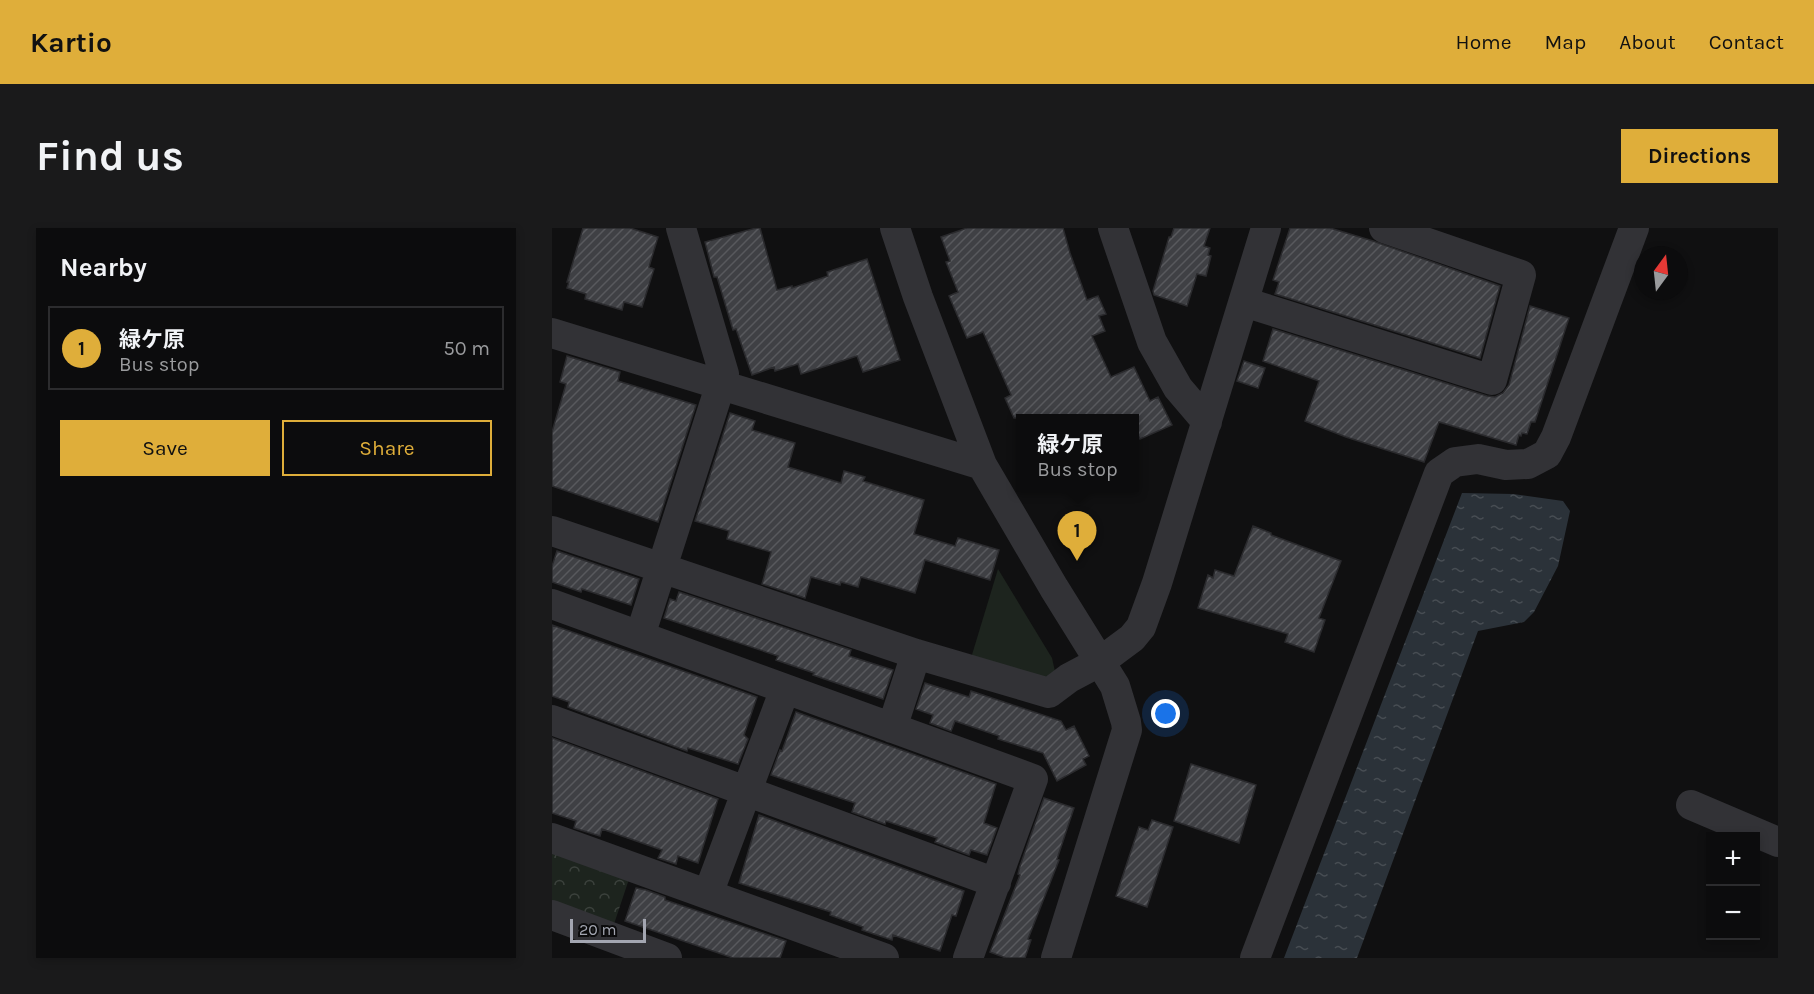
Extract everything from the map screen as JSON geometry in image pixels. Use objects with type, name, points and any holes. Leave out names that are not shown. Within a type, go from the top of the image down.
[{"type":"street","points":[[640,636],[723,374],[681,228]]},
{"type":"street","points":[[895,228],[918,297],[982,465],[1054,588],[1101,661],[1115,686],[1126,722],[1126,730],[1056,958]]},
{"type":"street","points":[[1113,228],[1152,342],[1178,388],[1207,422]]},
{"type":"street","points":[[552,531],[916,654],[1046,693],[1101,661],[1132,638],[1141,627],[1157,583],[1266,228]]},
{"type":"street","points":[[1244,302],[1492,380],[1521,275],[1384,228]]},
{"type":"street","points":[[1255,958],[1439,473],[1455,462],[1478,459],[1506,465],[1528,464],[1547,454],[1556,437],[1634,228]]},
{"type":"street","points":[[552,333],[982,465]]},
{"type":"street","points":[[552,604],[1034,779],[968,958]]},
{"type":"street","points":[[892,728],[916,654]]},
{"type":"street","points":[[708,894],[785,689]]},
{"type":"street","points":[[552,720],[748,790],[996,883]]},
{"type":"street","points":[[1691,806],[1778,842]]},
{"type":"street","points":[[552,838],[884,958]]},
{"type":"street","points":[[552,915],[667,958]]},
{"type":"green space","points":[[998,569],[1052,658],[1056,676],[1050,681],[971,658]]},
{"type":"green space","points":[[552,846],[630,876],[611,933],[552,911]]},
{"type":"water","points":[[1462,493],[1513,494],[1563,501],[1570,511],[1558,566],[1534,612],[1524,622],[1478,631],[1357,958],[1284,958]]},
{"type":"building","points":[[583,228],[630,228],[658,237],[649,267],[654,269],[642,307],[624,302],[622,310],[585,299],[586,294],[567,288]]},
{"type":"building","points":[[760,228],[777,290],[792,286],[792,288],[828,276],[827,272],[867,259],[900,360],[863,372],[857,356],[801,374],[798,364],[775,371],[774,367],[752,375],[736,329],[733,330],[717,277],[714,277],[705,242]]},
{"type":"building","points":[[967,228],[1063,228],[1087,300],[1098,296],[1106,314],[1099,316],[1105,331],[1092,336],[1111,377],[1134,367],[1150,401],[1158,397],[1172,425],[1140,439],[1139,414],[1016,414],[1014,418],[1005,398],[1011,395],[983,332],[967,338],[949,296],[958,292],[946,262],[950,261],[941,237]]},
{"type":"building","points":[[1174,228],[1210,228],[1204,246],[1210,248],[1208,255],[1211,256],[1206,276],[1197,274],[1187,306],[1154,295],[1153,291],[1169,237]]},
{"type":"building","points":[[1290,228],[1330,228],[1500,286],[1480,358],[1275,294],[1279,282],[1273,280]]},
{"type":"building","points":[[1530,306],[1569,318],[1535,422],[1531,422],[1527,434],[1519,435],[1516,445],[1439,422],[1424,462],[1346,437],[1305,421],[1319,381],[1263,361],[1273,329],[1495,397],[1503,393],[1509,385]]},
{"type":"building","points":[[567,356],[620,372],[618,381],[696,405],[658,522],[552,486],[552,432],[566,384],[560,382]]},
{"type":"building","points":[[1244,361],[1265,368],[1258,388],[1237,381]]},
{"type":"building","points":[[730,413],[755,421],[752,430],[795,443],[788,467],[841,483],[844,471],[865,477],[863,481],[924,500],[914,534],[955,546],[958,538],[999,550],[990,580],[925,560],[915,593],[861,577],[858,587],[811,577],[805,598],[762,584],[771,552],[727,539],[729,531],[695,521]]},
{"type":"building","points":[[1253,526],[1341,561],[1319,618],[1325,620],[1314,652],[1285,642],[1288,634],[1198,608],[1208,575],[1213,578],[1215,570],[1234,576]]},
{"type":"building","points":[[557,551],[639,579],[631,605],[552,582],[552,566]]},
{"type":"building","points":[[679,592],[851,650],[849,656],[893,670],[883,699],[776,660],[778,656],[664,618],[670,599],[676,601]]},
{"type":"building","points":[[552,625],[757,697],[744,735],[748,739],[738,764],[688,748],[687,751],[568,707],[569,702],[552,696]]},
{"type":"building","points":[[925,683],[969,697],[971,691],[1061,721],[1066,730],[1074,726],[1089,756],[1083,759],[1086,765],[1057,781],[1043,753],[998,739],[999,736],[955,721],[951,731],[930,723],[933,715],[916,709]]},
{"type":"building","points":[[796,712],[996,784],[984,823],[997,828],[987,855],[971,850],[969,855],[935,842],[937,838],[886,821],[885,824],[852,812],[855,803],[771,775]]},
{"type":"building","points":[[552,738],[718,799],[698,863],[678,856],[676,864],[658,858],[662,850],[602,829],[600,836],[574,828],[576,821],[552,813]]},
{"type":"building","points":[[1191,764],[1256,785],[1239,843],[1174,821]]},
{"type":"building","points":[[1044,798],[1074,808],[1057,859],[1059,860],[1028,939],[1031,940],[1025,958],[1006,958],[990,952],[1020,875],[1018,874],[1020,866]]},
{"type":"building","points":[[759,815],[964,891],[956,916],[952,915],[940,951],[893,935],[892,940],[862,930],[863,927],[830,915],[831,912],[739,883]]},
{"type":"building","points":[[1152,820],[1173,827],[1147,907],[1116,896],[1139,827],[1148,830]]},
{"type":"building","points":[[636,888],[786,941],[780,958],[733,958],[625,921]]},
{"type":"place","name":"緑ケ原","points":[[1077,561]]}]
